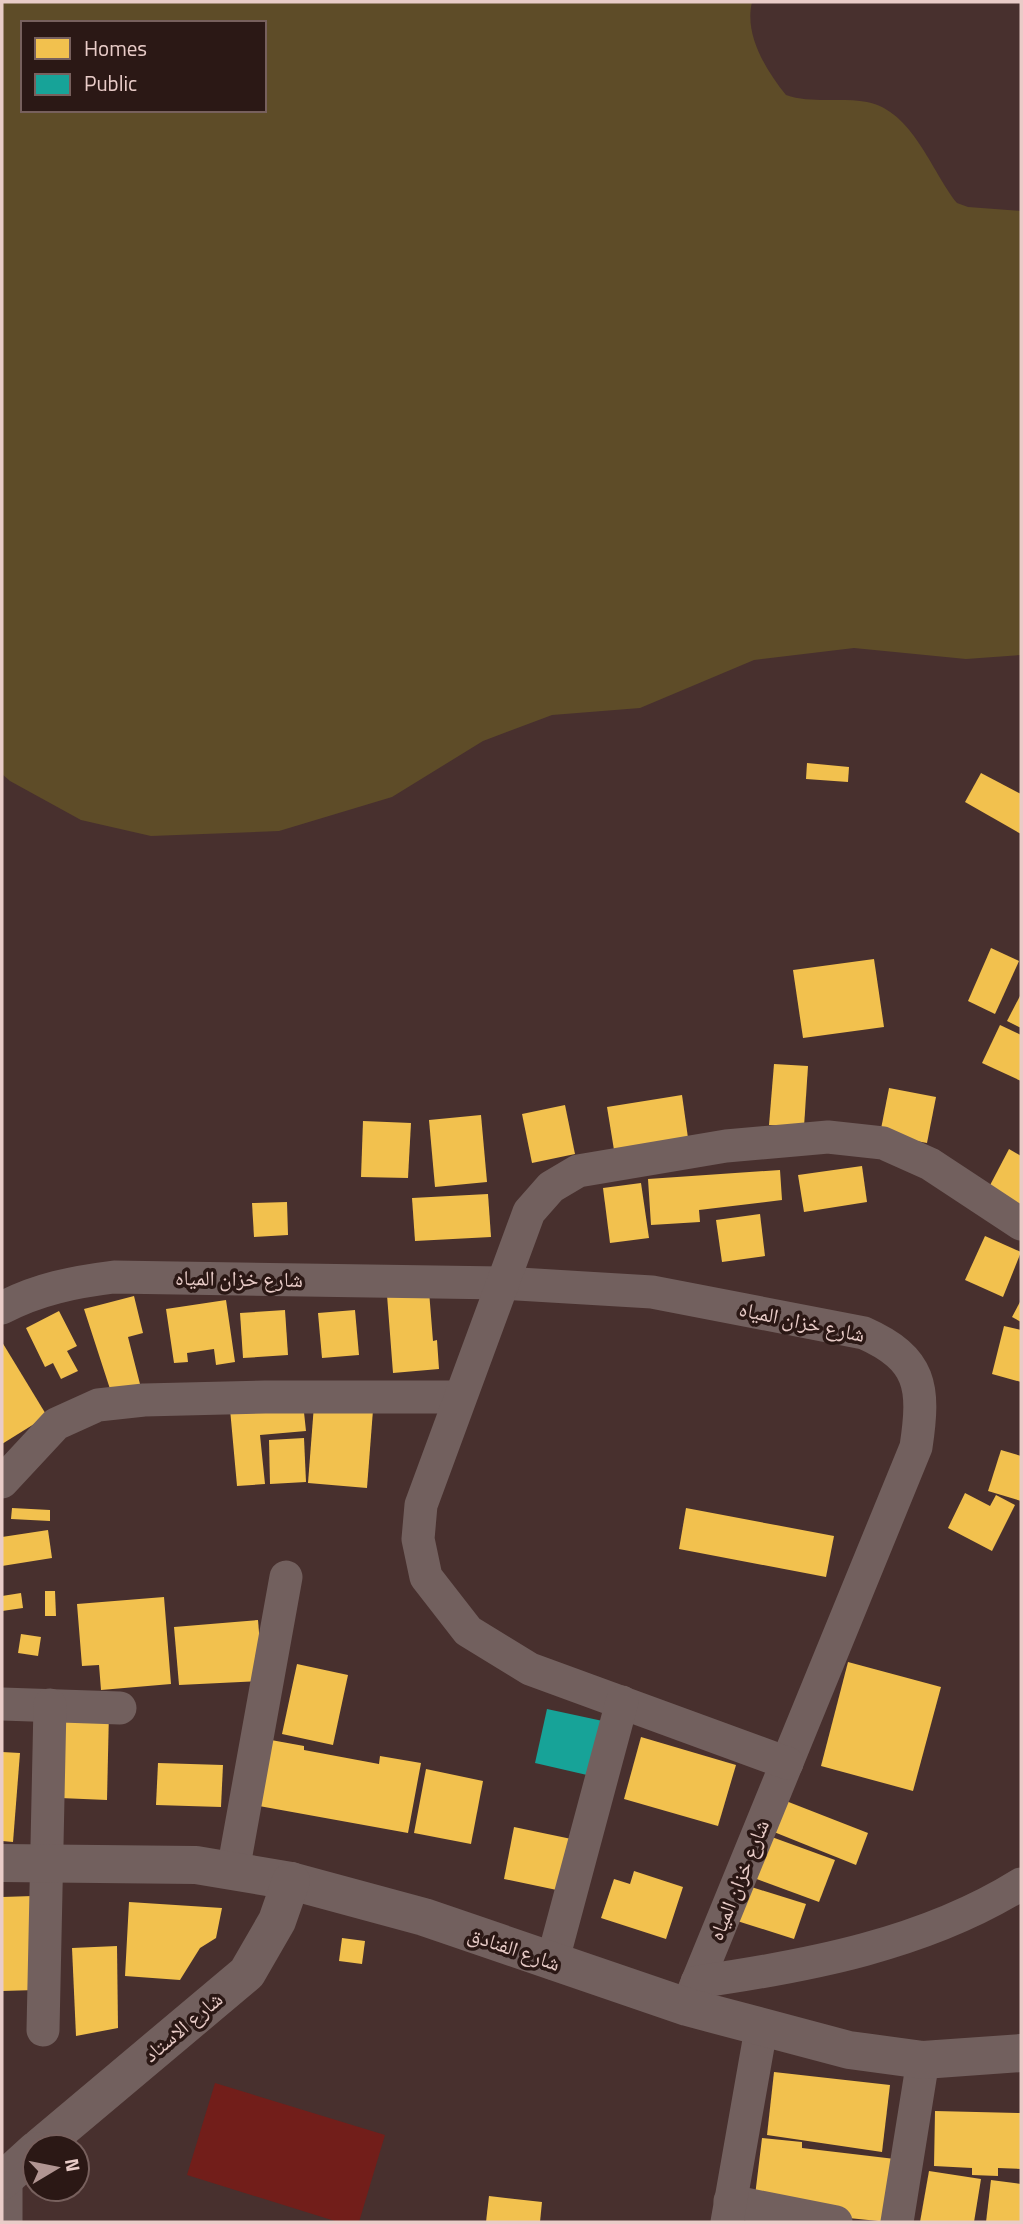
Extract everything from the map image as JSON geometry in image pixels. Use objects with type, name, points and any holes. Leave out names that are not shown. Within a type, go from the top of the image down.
[{"type":"street","points":[[787,1763],[530,1669],[468,1631],[426,1577],[418,1539],[421,1505],[530,1212],[551,1187],[578,1171],[726,1146],[828,1137],[883,1143],[930,1164],[1021,1224]]},
{"type":"street","name":"شارع خزان المياه","points":[[2,1308],[24,1296],[68,1282],[114,1277],[502,1283],[652,1292],[863,1332],[891,1345],[911,1368],[919,1386],[922,1410],[916,1447],[692,1995]]},
{"type":"street","points":[[2,1482],[56,1424],[98,1405],[144,1400],[265,1397],[460,1397]]},
{"type":"street","points":[[233,1871],[286,1577]]},
{"type":"street","points":[[552,1963],[622,1702]]},
{"type":"street","points":[[2,1704],[120,1708]]},
{"type":"street","points":[[43,2030],[50,1706]]},
{"type":"street","name":"شارع الفنادق","points":[[2,1863],[196,1865],[290,1881],[424,1917],[552,1963],[692,1995],[761,2029],[849,2050],[923,2060],[1021,2053]]},
{"type":"street","name":"شارع الاستاد","points":[[57,2133],[247,1973],[277,1921],[290,1881]]},
{"type":"street","points":[[692,1995],[768,1972],[885,1944],[984,1907],[1021,1884]]},
{"type":"street","points":[[761,2029],[728,2212],[836,2222]]},
{"type":"street","points":[[897,2222],[923,2060]]},
{"type":"street","points":[[6,2222],[4,2178],[21,2163]]},
{"type":"shaded area","points":[[2,2],[752,2],[750,14],[754,39],[764,63],[786,95],[806,99],[867,102],[883,108],[909,129],[957,203],[968,207],[1021,211],[1021,655],[966,659],[854,648],[754,660],[640,708],[552,715],[483,741],[392,797],[279,831],[151,836],[81,820],[2,774]]},
{"type":"shaded area","points":[[215,2083],[385,2135],[359,2222],[338,2222],[187,2175]]},
{"type":"building: Homes","points":[[807,763],[849,767],[848,782],[806,779]]},
{"type":"building: Homes","points":[[981,773],[1021,794],[1021,834],[965,802]]},
{"type":"building: Homes","points":[[991,948],[1019,961],[995,1014],[968,1001]]},
{"type":"building: Homes","points":[[874,959],[884,1027],[803,1038],[793,970]]},
{"type":"building: Homes","points":[[1021,994],[1021,1028],[1007,1021]]},
{"type":"building: Homes","points":[[1000,1025],[1021,1035],[1021,1081],[982,1063]]},
{"type":"building: Homes","points":[[774,1064],[808,1066],[804,1127],[769,1125]]},
{"type":"building: Homes","points":[[889,1088],[936,1097],[927,1143],[880,1134]]},
{"type":"building: Homes","points":[[682,1095],[688,1138],[614,1150],[607,1107]]},
{"type":"building: Homes","points":[[565,1105],[575,1154],[532,1163],[522,1114]]},
{"type":"building: Homes","points":[[481,1115],[487,1182],[435,1187],[429,1120]]},
{"type":"building: Homes","points":[[363,1121],[411,1123],[408,1178],[361,1177]]},
{"type":"building: Homes","points":[[1009,1149],[1021,1156],[1021,1210],[987,1191]]},
{"type":"building: Homes","points":[[862,1166],[867,1202],[804,1212],[798,1175]]},
{"type":"building: Homes","points":[[780,1170],[782,1200],[699,1210],[700,1222],[651,1225],[648,1179]]},
{"type":"building: Homes","points":[[641,1183],[649,1238],[610,1243],[603,1188]]},
{"type":"building: Homes","points":[[488,1194],[491,1237],[415,1241],[412,1198]]},
{"type":"building: Homes","points":[[287,1202],[288,1235],[254,1237],[252,1203]]},
{"type":"building: Homes","points":[[760,1214],[765,1256],[722,1262],[716,1220]]},
{"type":"building: Homes","points":[[985,1236],[1021,1252],[1003,1297],[965,1280]]},
{"type":"building: Homes","points":[[429,1291],[433,1341],[437,1340],[439,1369],[393,1373],[387,1295]]},
{"type":"building: Homes","points":[[134,1296],[143,1333],[128,1337],[140,1384],[111,1392],[84,1309]]},
{"type":"building: Homes","points":[[226,1300],[235,1362],[216,1365],[214,1349],[187,1353],[188,1362],[174,1363],[166,1309]]},
{"type":"building: Homes","points":[[1021,1300],[1021,1322],[1012,1317]]},
{"type":"building: Homes","points":[[285,1310],[288,1355],[243,1358],[240,1313]]},
{"type":"building: Homes","points":[[355,1310],[359,1355],[322,1358],[318,1313]]},
{"type":"building: Homes","points":[[59,1311],[77,1346],[67,1351],[78,1371],[61,1379],[53,1363],[45,1367],[26,1328]]},
{"type":"building: Homes","points":[[1004,1326],[1021,1330],[1021,1382],[992,1374]]},
{"type":"building: Homes","points":[[2,1342],[47,1416],[2,1444]]},
{"type":"building: Homes","points":[[303,1403],[306,1431],[260,1435],[265,1484],[237,1486],[230,1409]]},
{"type":"building: Homes","points":[[314,1405],[373,1410],[367,1488],[308,1483]]},
{"type":"building: Homes","points":[[304,1438],[306,1482],[270,1484],[269,1440]]},
{"type":"building: Homes","points":[[1001,1450],[1021,1456],[1021,1501],[988,1491]]},
{"type":"building: Homes","points":[[965,1493],[990,1506],[996,1495],[1015,1505],[992,1551],[948,1528]]},
{"type":"building: Homes","points":[[12,1508],[50,1510],[50,1521],[11,1519]]},
{"type":"building: Homes","points":[[686,1508],[834,1536],[826,1577],[679,1549]]},
{"type":"building: Homes","points":[[48,1530],[52,1558],[2,1566],[2,1537]]},
{"type":"building: Homes","points":[[45,1591],[55,1591],[56,1616],[45,1616]]},
{"type":"building: Homes","points":[[21,1593],[23,1608],[2,1611],[2,1596]]},
{"type":"building: Homes","points":[[164,1597],[171,1684],[101,1690],[99,1665],[82,1666],[77,1604]]},
{"type":"building: Homes","points":[[258,1620],[263,1681],[179,1685],[174,1627]]},
{"type":"building: Homes","points":[[21,1634],[41,1637],[38,1656],[18,1653]]},
{"type":"building: Homes","points":[[848,1662],[941,1687],[913,1791],[821,1766]]},
{"type":"building: Homes","points":[[297,1664],[348,1675],[333,1745],[282,1734]]},
{"type":"building: Homes","points":[[62,1709],[109,1711],[107,1800],[60,1798]]},
{"type":"building: Homes","points":[[641,1737],[736,1765],[718,1826],[624,1799]]},
{"type":"building: Homes","points":[[271,1740],[304,1746],[304,1750],[379,1764],[380,1756],[421,1763],[408,1833],[259,1806]]},
{"type":"building: Homes","points":[[2,1752],[20,1753],[13,1842],[2,1841]]},
{"type":"building: Homes","points":[[158,1763],[223,1765],[221,1807],[156,1805]]},
{"type":"building: Homes","points":[[426,1769],[483,1781],[471,1844],[414,1833]]},
{"type":"building: Homes","points":[[786,1801],[868,1833],[856,1865],[774,1832]]},
{"type":"building: Homes","points":[[514,1827],[581,1841],[571,1893],[504,1879]]},
{"type":"building: Homes","points":[[769,1836],[835,1860],[819,1902],[754,1878]]},
{"type":"building: Homes","points":[[634,1871],[683,1887],[666,1939],[601,1918],[614,1879],[630,1884]]},
{"type":"building: Homes","points":[[745,1885],[806,1904],[794,1939],[734,1920]]},
{"type":"building: Homes","points":[[33,1896],[36,1990],[2,1991],[2,1897]]},
{"type":"building: Homes","points":[[129,1902],[222,1908],[216,1938],[200,1948],[180,1980],[125,1976]]},
{"type":"building: Homes","points":[[342,1938],[365,1941],[362,1964],[339,1961]]},
{"type":"building: Homes","points":[[117,1946],[118,2028],[76,2036],[72,1948]]},
{"type":"building: Homes","points":[[774,2072],[890,2085],[882,2152],[767,2135]]},
{"type":"building: Homes","points":[[935,2111],[1021,2113],[1021,2169],[998,2168],[998,2176],[972,2175],[972,2168],[934,2166]]},
{"type":"building: Homes","points":[[762,2138],[802,2142],[802,2148],[895,2159],[888,2222],[819,2215],[754,2204]]},
{"type":"building: Homes","points":[[929,2171],[981,2179],[974,2222],[920,2222]]},
{"type":"building: Homes","points":[[991,2180],[1021,2184],[1021,2222],[986,2222]]},
{"type":"building: Homes","points":[[489,2196],[542,2202],[540,2222],[486,2222]]},
{"type":"building: Public","points":[[547,1709],[612,1723],[600,1778],[535,1763]]}]
